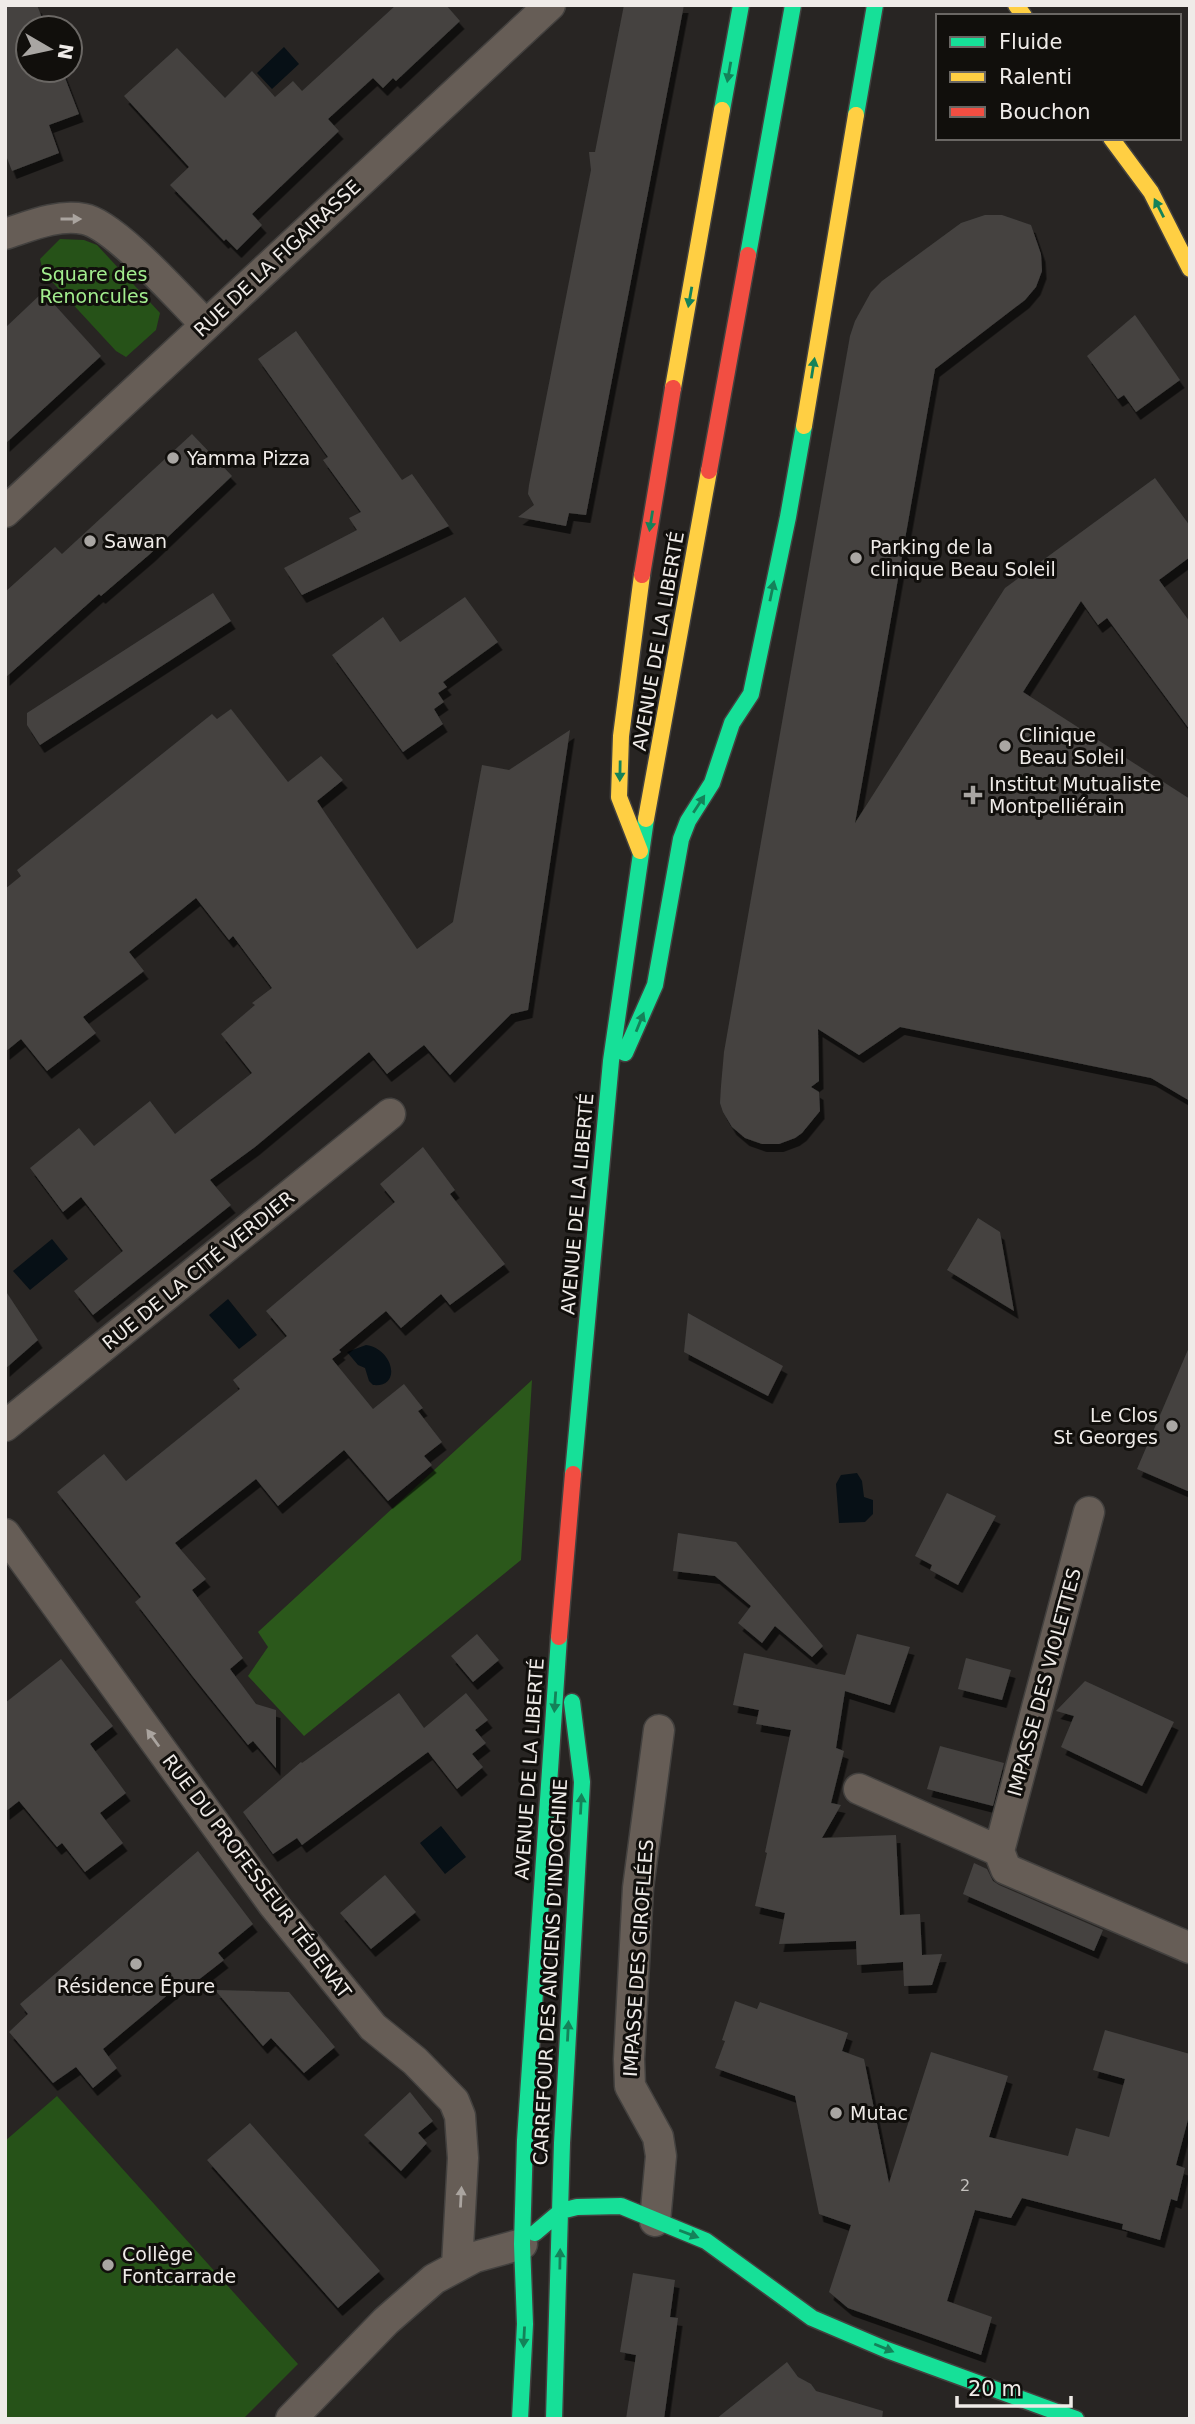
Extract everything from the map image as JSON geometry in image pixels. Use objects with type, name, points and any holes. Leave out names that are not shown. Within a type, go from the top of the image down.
[{"type":"main road","points":[[640,851],[620,797],[621,736],[654,496],[741,5]]},
{"type":"main road","name":"AVENUE DE LA LIBERTÉ","points":[[520,2419],[525,2324],[522,2245],[524,2140],[561,1609],[609,1083],[640,851],[793,5]]},
{"type":"main road","points":[[609,1083],[633,1039],[655,985],[681,839],[688,821],[712,783],[732,723],[751,694],[788,517],[875,5]]},
{"type":"main road","points":[[1112,140],[1151,192],[1190,269]]},
{"type":"main road","name":"CARREFOUR DES ANCIENS D'INDOCHINE","points":[[554,2419],[562,2143],[582,1782],[561,1609]]},
{"type":"main road","points":[[522,2245],[561,2211],[578,2207],[621,2206],[706,2241],[812,2318],[887,2350],[1076,2419]]},
{"type":"street","name":"RUE DE LA FIGAIRASSE","points":[[5,512],[550,5]]},
{"type":"street","points":[[5,234],[50,220],[86,219],[110,230],[205,324]]},
{"type":"street","name":"RUE DE LA CITÉ VERDIER","points":[[5,1426],[390,1114]]},
{"type":"street","name":"IMPASSE DES VIOLETTES","points":[[999,1852],[1089,1512]]},
{"type":"street","name":"RUE DU PROFESSEUR TÉDENAT","points":[[5,1534],[273,1904],[373,2027],[415,2061],[454,2101],[460,2116],[463,2158],[457,2265]]},
{"type":"street","name":"IMPASSE DES GIROFLÉES","points":[[655,2221],[661,2156],[658,2137],[630,2086],[629,2059],[638,1888],[659,1730]]},
{"type":"street","points":[[859,1789],[999,1852],[1006,1869],[1190,1948]]},
{"type":"street","points":[[291,2419],[386,2321],[434,2279],[475,2257],[522,2245]]},
{"type":"green space","name":"Square des Renoncules","points":[[60,239],[84,240],[97,245],[160,313],[156,330],[126,357],[116,351],[43,272],[40,259]]},
{"type":"green space","points":[[532,1380],[521,1560],[304,1736],[248,1676],[268,1647],[258,1632]]},
{"type":"green space","name":"Collège Fontcarrade","points":[[57,2096],[298,2364],[243,2419],[5,2419],[5,2141]]},
{"type":"shaded area","points":[[284,47],[299,64],[272,89],[257,73]]},
{"type":"shaded area","points":[[52,1239],[68,1259],[30,1290],[13,1271]]},
{"type":"shaded area","points":[[228,1299],[257,1335],[239,1349],[209,1315]]},
{"type":"shaded area","points":[[366,1345],[376,1348],[388,1360],[391,1375],[388,1381],[373,1385],[365,1368],[358,1365],[347,1352]]},
{"type":"shaded area","points":[[857,1473],[862,1481],[864,1497],[873,1500],[873,1514],[865,1522],[839,1523],[836,1484],[841,1475]]},
{"type":"shaded area","points":[[441,1826],[466,1857],[445,1874],[420,1843]]},
{"type":"building","points":[[5,5],[37,5],[41,14],[14,14],[14,84],[67,84],[79,114],[49,125],[59,153],[12,171],[5,153]]},
{"type":"building","points":[[396,5],[446,5],[460,21],[396,81],[393,78],[383,88],[373,78],[328,119],[339,131],[252,214],[262,225],[237,250],[226,239],[224,241],[170,185],[189,167],[124,96],[177,48],[225,98],[252,71],[275,97],[293,81],[302,91]]},
{"type":"building","points":[[624,5],[684,5],[586,515],[569,513],[566,526],[518,517],[534,505],[528,494],[529,485],[591,170],[589,152],[595,152]]},
{"type":"building","points":[[985,215],[1002,215],[1031,225],[1041,254],[1042,271],[1036,287],[1025,300],[935,369],[855,823],[1005,588],[1155,478],[1190,526],[1190,557],[1159,580],[1190,622],[1190,730],[1107,618],[1098,625],[1081,601],[1023,692],[1190,799],[1190,1101],[1151,1078],[900,1027],[859,1055],[818,1029],[819,1081],[811,1087],[819,1092],[820,1111],[795,1138],[779,1144],[762,1144],[745,1138],[732,1127],[723,1112],[720,1103],[724,1052],[850,336],[871,292],[882,281],[961,223]]},
{"type":"building","points":[[43,292],[101,356],[5,444],[5,328]]},
{"type":"building","points":[[1135,315],[1180,380],[1136,412],[1124,395],[1118,399],[1087,356]]},
{"type":"building","points":[[296,331],[402,480],[412,474],[449,526],[302,595],[284,568],[357,530],[349,518],[361,512],[323,460],[328,457],[258,359]]},
{"type":"building","points":[[192,434],[232,476],[150,554],[101,596],[99,594],[5,678],[5,592],[55,547],[62,554]]},
{"type":"building","points":[[213,593],[231,621],[40,745],[27,725],[27,713]]},
{"type":"building","points":[[465,597],[498,642],[443,682],[447,687],[438,693],[444,702],[434,709],[443,724],[403,752],[332,655],[383,617],[400,642]]},
{"type":"building","points":[[231,709],[288,782],[321,756],[343,780],[317,801],[417,949],[453,922],[482,765],[509,770],[570,730],[528,1010],[511,1014],[450,1075],[424,1045],[387,1074],[369,1052],[255,1147],[210,1180],[231,1205],[93,1315],[74,1291],[123,1251],[81,1197],[63,1212],[30,1168],[79,1128],[94,1146],[150,1101],[175,1134],[252,1073],[221,1034],[255,1005],[252,1003],[272,988],[233,936],[229,940],[196,898],[129,952],[144,971],[83,1017],[96,1033],[47,1071],[21,1039],[5,1052],[5,889],[21,876],[17,870],[212,714],[217,719]]},
{"type":"building","points":[[423,1147],[455,1190],[450,1194],[505,1264],[450,1305],[441,1294],[401,1328],[386,1311],[332,1359],[373,1409],[404,1384],[423,1408],[418,1411],[442,1442],[424,1456],[432,1465],[388,1501],[344,1450],[278,1506],[256,1479],[175,1543],[206,1579],[192,1590],[243,1658],[230,1669],[256,1704],[276,1710],[276,1768],[253,1741],[248,1745],[194,1678],[135,1602],[141,1597],[57,1492],[104,1454],[126,1481],[240,1389],[233,1380],[287,1336],[266,1311],[395,1202],[380,1184]]},
{"type":"building","points":[[978,1218],[1000,1232],[1014,1311],[947,1270]]},
{"type":"building","points":[[5,1290],[38,1340],[5,1369]]},
{"type":"building","points":[[688,1313],[783,1366],[768,1396],[684,1352]]},
{"type":"building","name":"Le Clos St Georges","points":[[1190,1345],[1190,1492],[1137,1469]]},
{"type":"building","points":[[947,1493],[996,1516],[958,1585],[930,1570],[932,1565],[915,1556]]},
{"type":"building","points":[[678,1533],[736,1542],[823,1646],[812,1657],[775,1626],[762,1643],[738,1623],[751,1606],[715,1576],[673,1571]]},
{"type":"building","points":[[477,1634],[499,1660],[473,1682],[451,1656]]},
{"type":"building","points":[[857,1634],[910,1647],[890,1705],[845,1691],[836,1748],[844,1751],[831,1803],[841,1805],[822,1838],[896,1835],[900,1915],[920,1914],[922,1955],[942,1954],[932,1985],[904,1986],[903,1962],[857,1965],[856,1941],[779,1944],[785,1913],[755,1906],[791,1730],[756,1724],[759,1710],[733,1705],[744,1653],[845,1675]]},
{"type":"building","points":[[966,1658],[1011,1670],[1002,1700],[958,1689]]},
{"type":"building","points":[[61,1659],[113,1726],[90,1744],[126,1793],[100,1813],[123,1843],[85,1872],[62,1843],[57,1847],[19,1801],[5,1812],[5,1703]]},
{"type":"building","points":[[1085,1681],[1174,1722],[1142,1786],[1061,1747],[1074,1716],[1056,1711]]},
{"type":"building","points":[[399,1693],[424,1728],[466,1693],[488,1720],[475,1730],[486,1743],[472,1754],[483,1767],[457,1789],[428,1752],[302,1845],[297,1838],[273,1854],[243,1812],[301,1762]]},
{"type":"building","points":[[940,1746],[1004,1763],[993,1806],[927,1789]]},
{"type":"building","name":"Résidence Épure","points":[[198,1851],[253,1924],[218,1953],[224,1960],[188,1988],[183,1982],[103,2049],[117,2068],[93,2088],[76,2067],[53,2083],[9,2032],[28,2014],[20,2004]]},
{"type":"building","points":[[974,1863],[987,1869],[993,1881],[999,1885],[1103,1930],[1094,1951],[963,1894]]},
{"type":"building","points":[[385,1875],[416,1912],[371,1949],[340,1913]]},
{"type":"building","points":[[215,1990],[289,1992],[335,2047],[304,2073],[271,2038],[263,2046]]},
{"type":"building","points":[[735,2001],[757,2009],[760,2002],[848,2033],[842,2051],[864,2059],[889,2183],[931,2052],[1008,2076],[989,2137],[1068,2156],[1076,2128],[1109,2137],[1125,2079],[1093,2070],[1105,2030],[1190,2054],[1190,2112],[1176,2165],[1185,2168],[1177,2201],[1171,2199],[1160,2240],[1122,2229],[1123,2224],[1022,2198],[1011,2218],[975,2210],[947,2301],[992,2317],[981,2355],[848,2308],[829,2292],[851,2225],[819,2214],[795,2096],[715,2068]]},
{"type":"building","points":[[410,2092],[433,2121],[418,2133],[427,2143],[401,2171],[364,2135]]},
{"type":"building","points":[[250,2123],[380,2271],[338,2308],[207,2160]]},
{"type":"building","points":[[633,2273],[675,2280],[670,2317],[678,2318],[664,2419],[626,2419],[636,2355],[620,2352]]},
{"type":"building","points":[[787,2362],[798,2377],[811,2384],[816,2391],[883,2411],[882,2419],[716,2419]]},
{"type":"traffic: fast","points":[[722,110],[741,5]]},
{"type":"traffic: fast","points":[[748,255],[793,5]]},
{"type":"traffic: fast","points":[[856,115],[875,5]]},
{"type":"traffic: fast","points":[[625,1053],[655,985],[681,839],[688,821],[712,783],[732,723],[751,694],[804,426]]},
{"type":"traffic: fast","points":[[573,1474],[611,1061],[646,819]]},
{"type":"traffic: fast","points":[[520,2419],[525,2324],[522,2244],[525,2140],[559,1637]]},
{"type":"traffic: fast","points":[[554,2419],[562,2143],[582,1782],[572,1702]]},
{"type":"traffic: fast","points":[[535,2233],[561,2211],[577,2207],[621,2206],[706,2241],[812,2318],[887,2350],[1076,2419]]},
{"type":"traffic: slow","points":[[1016,5],[1023,14]]},
{"type":"traffic: slow","points":[[673,388],[722,110]]},
{"type":"traffic: slow","points":[[804,426],[856,115]]},
{"type":"traffic: slow","points":[[1112,140],[1151,192],[1190,269]]},
{"type":"traffic: slow","points":[[646,819],[709,471]]},
{"type":"traffic: slow","points":[[640,851],[619,797],[621,736],[642,575]]},
{"type":"traffic: jam","points":[[709,471],[748,255]]},
{"type":"traffic: jam","points":[[642,575],[673,388]]},
{"type":"traffic: jam","points":[[559,1637],[573,1474]]},
{"type":"place","name":"Yamma Pizza","points":[[173,458]]},
{"type":"place","name":"Sawan","points":[[90,541]]},
{"type":"place","name":"Parking de la clinique Beau Soleil","points":[[856,558]]},
{"type":"place","name":"Clinique Beau Soleil","points":[[1005,746]]},
{"type":"place","name":"Institut Mutualiste Montpelliérain","points":[[973,795]]},
{"type":"place","name":"Le Clos St Georges","points":[[1172,1426]]},
{"type":"place","name":"Résidence Épure","points":[[136,1964]]},
{"type":"place","name":"Mutac","points":[[836,2113]]},
{"type":"place","name":"Collège Fontcarrade","points":[[108,2265]]}]
